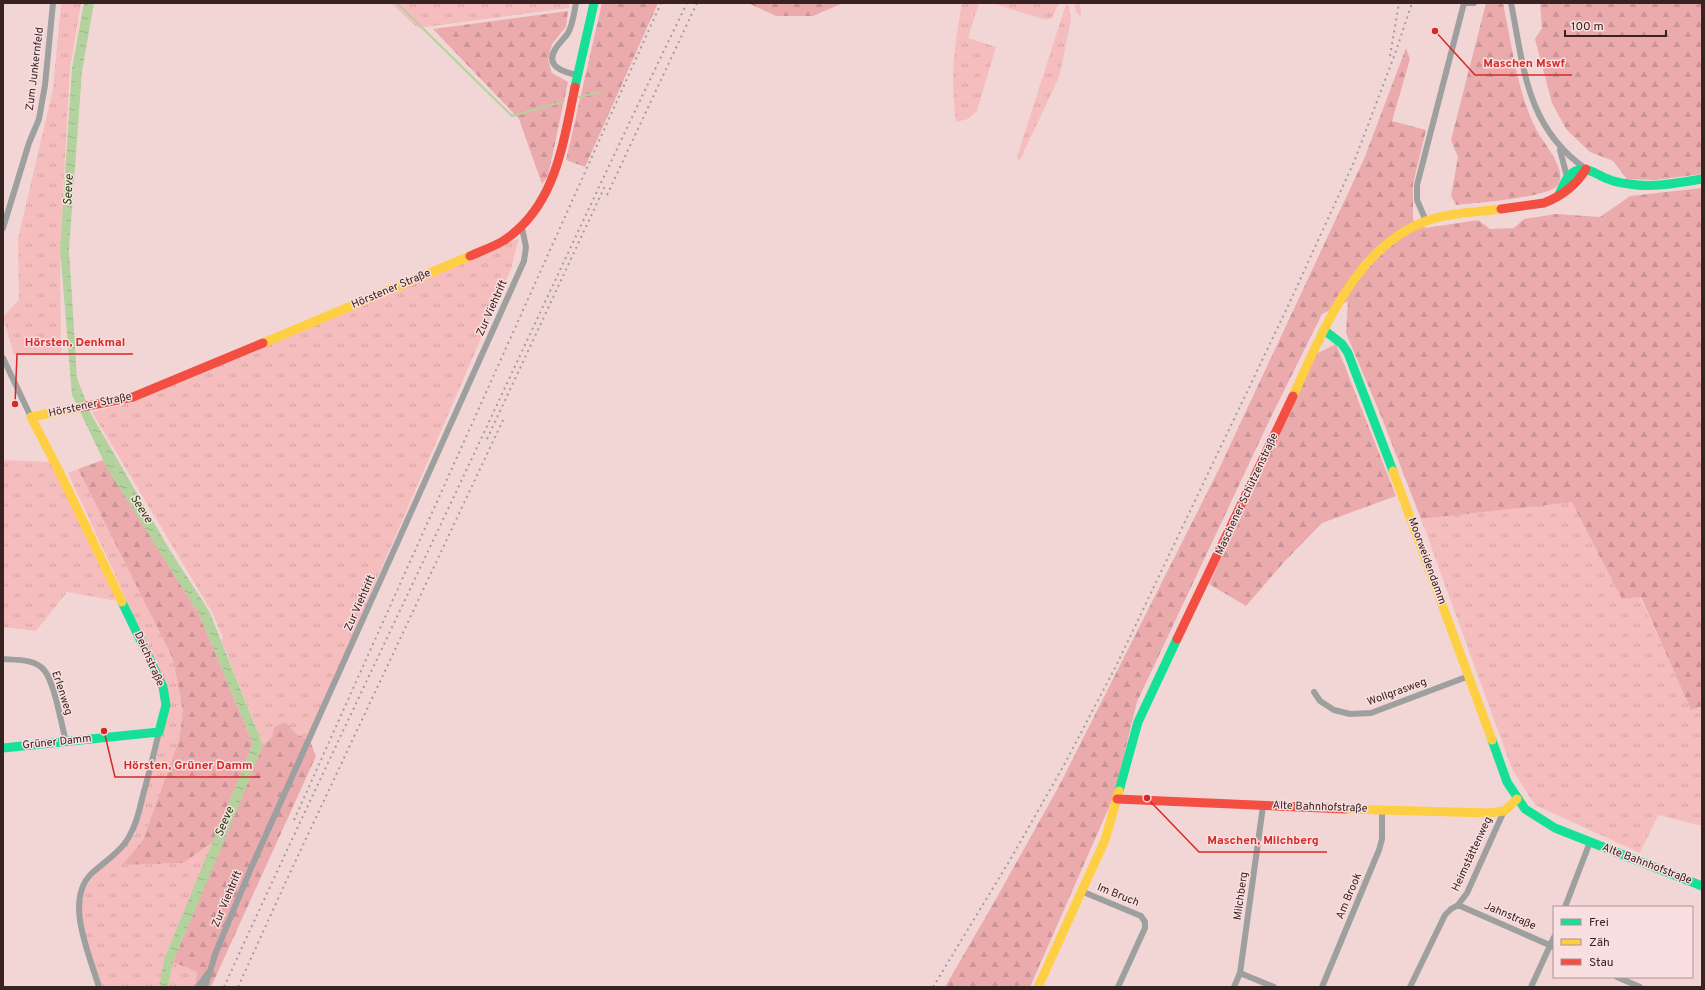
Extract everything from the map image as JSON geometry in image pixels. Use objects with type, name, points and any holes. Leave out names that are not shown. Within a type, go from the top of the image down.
[{"type":"street","name":"Zum Junkernfeld","points":[[3,228],[29,143],[39,119],[45,86],[53,3]]},
{"type":"street","points":[[576,3],[569,32],[556,48],[553,55],[553,63],[558,70],[577,75]]},
{"type":"street","name":"Hörstener Straße","points":[[31,417],[133,397],[502,242],[522,228],[543,201],[553,182],[594,3]]},
{"type":"street","points":[[1426,222],[1417,200],[1416,185],[1464,3],[1474,3]]},
{"type":"street","points":[[1511,3],[1528,88],[1533,104],[1544,126],[1559,147],[1572,159],[1586,169],[1606,179],[1632,185],[1657,185],[1702,179]]},
{"type":"street","points":[[1559,147],[1567,177]]},
{"type":"street","points":[[1558,196],[1567,177],[1574,170],[1586,169]]},
{"type":"street","name":"Maschener Schützenstraße","points":[[1117,799],[1127,753],[1138,722],[1324,330],[1351,285],[1379,252],[1402,233],[1426,222],[1441,218],[1544,203],[1558,196],[1577,181],[1586,169]]},
{"type":"street","name":"Zur Viehtrift","points":[[205,987],[216,952],[251,868],[524,261],[526,247],[522,228]]},
{"type":"street","name":"Moorweidendamm","points":[[1324,330],[1342,344],[1348,353],[1411,516],[1508,782],[1517,799]]},
{"type":"street","name":"Deichstraße","points":[[3,358],[163,687],[166,705],[137,821],[130,836],[122,847],[90,875],[79,895],[78,910],[81,925],[99,987]]},
{"type":"street","name":"Erlenweg","points":[[3,659],[33,663],[44,669],[51,684],[66,741]]},
{"type":"street","name":"Wollgrasweg","points":[[1314,692],[1320,702],[1334,710],[1350,714],[1371,713],[1469,676]]},
{"type":"street","name":"Grüner Damm","points":[[3,748],[160,732]]},
{"type":"street","points":[[1038,987],[1105,840],[1117,799]]},
{"type":"street","name":"Alte Bahnhofstraße","points":[[1117,799],[1263,806],[1489,813],[1504,810]]},
{"type":"street","points":[[1504,810],[1517,799]]},
{"type":"street","name":"Alte Bahnhofstraße","points":[[1517,799],[1525,809],[1555,828],[1702,886]]},
{"type":"street","name":"Milchberg","points":[[1234,987],[1240,973],[1263,806]]},
{"type":"street","name":"Am Brook","points":[[1322,987],[1379,850],[1382,839],[1382,809]]},
{"type":"street","name":"Heimstättenweg","points":[[1410,987],[1446,915],[1451,908],[1458,905],[1467,893],[1504,810]]},
{"type":"street","points":[[1565,906],[1590,842]]},
{"type":"street","name":"Im Bruch","points":[[1081,891],[1141,916],[1145,922],[1144,928],[1118,987]]},
{"type":"street","name":"Jahnstraße","points":[[1458,905],[1552,946]]},
{"type":"street","points":[[1532,987],[1552,946]]},
{"type":"street","points":[[198,987],[205,976],[210,972]]},
{"type":"street","points":[[1240,973],[1274,987]]},
{"type":"street","points":[[1619,978],[1640,987]]},
{"type":"green space","points":[[61,3],[81,3],[70,68],[60,249],[61,355],[14,355],[3,317],[19,300],[18,239],[53,89]]},
{"type":"green space","points":[[391,3],[569,3],[569,8],[418,28]]},
{"type":"green space","points":[[602,3],[658,3],[585,167],[566,160]]},
{"type":"green space","points":[[748,3],[843,3],[813,16],[776,16]]},
{"type":"green space","points":[[962,3],[979,3],[968,38],[996,47],[977,111],[968,119],[956,122],[953,77],[957,34]]},
{"type":"green space","points":[[992,3],[1059,3],[1052,18],[1046,20]]},
{"type":"green space","points":[[1074,3],[1080,3],[1081,17],[1076,12]]},
{"type":"green space","points":[[1486,3],[1503,3],[1524,100],[1539,135],[1558,165],[1560,180],[1557,186],[1539,194],[1456,205],[1451,196],[1458,157],[1451,140]]},
{"type":"green space","points":[[1540,3],[1702,3],[1702,174],[1655,180],[1627,179],[1613,161],[1590,152],[1566,129],[1552,103],[1535,39],[1542,28]]},
{"type":"green space","points":[[1066,4],[1069,6],[1071,20],[1059,77],[1020,160],[1017,159],[1017,157]]},
{"type":"green space","points":[[568,11],[566,27],[552,44],[548,60],[552,73],[568,82],[548,176],[542,184],[519,119],[433,29]]},
{"type":"green space","points":[[1406,48],[1410,59],[1392,121],[1426,130],[1413,184],[1413,220],[1426,228],[1478,220],[1490,229],[1514,228],[1524,219],[1556,214],[1600,217],[1630,196],[1702,188],[1702,706],[1691,710],[1641,597],[1622,599],[1572,502],[1421,519],[1381,416],[1346,333],[1348,301],[1322,314],[1271,417],[1137,702],[1114,796],[1030,987],[945,987],[1059,786],[1218,471],[1364,159]]},
{"type":"green space","points":[[519,238],[511,269],[383,565],[310,741],[295,733],[272,737],[263,745],[221,639],[223,638],[213,614],[92,412],[132,402]]},
{"type":"green space","points":[[1336,344],[1396,496],[1322,523],[1285,561],[1246,606],[1209,584],[1316,354]]},
{"type":"green space","points":[[3,460],[50,462],[123,602],[67,592],[36,631],[3,627]]},
{"type":"green space","points":[[103,460],[199,614],[253,744],[213,842],[183,863],[122,865],[143,840],[179,740],[183,712],[173,659],[78,469]]},
{"type":"green space","points":[[78,469],[173,659],[183,712],[179,740],[143,840],[122,865],[183,863],[213,842],[164,959],[159,987],[102,987],[89,946],[82,916],[82,902],[85,889],[92,878],[120,852],[135,834],[166,719],[163,679],[68,473]]},
{"type":"green space","points":[[1572,501],[1622,598],[1640,597],[1691,709],[1702,706],[1702,826],[1658,815],[1640,853],[1535,805],[1512,769],[1421,519]]},
{"type":"green space","points":[[285,722],[295,733],[310,741],[316,756],[211,987],[195,987],[197,972],[173,962],[263,745],[272,737],[274,727]]},
{"type":"green space","points":[[173,962],[197,972],[195,987],[168,987]]},
{"type":"water","name":"Seeve","points":[[84,3],[94,3],[82,71],[69,250],[77,378],[91,414],[171,552],[209,611],[263,745],[173,962],[168,987],[159,987],[164,959],[253,744],[199,614],[108,470],[72,395],[60,249],[72,68]]},
{"type":"waterway","points":[[397,3],[512,116],[562,102]]},
{"type":"waterway","points":[[579,97],[600,92]]},
{"type":"railway","points":[[294,820],[661,3]]},
{"type":"railway","points":[[224,987],[272,881],[687,3]]},
{"type":"railway","points":[[607,195],[697,3]]},
{"type":"railway","points":[[1390,56],[1399,3]]},
{"type":"railway","points":[[933,987],[1010,860],[1064,765],[1117,664],[1288,306],[1354,162],[1396,51],[1412,3]]},
{"type":"railway","points":[[487,439],[605,186]]},
{"type":"railway","points":[[238,987],[288,877],[504,418]]},
{"type":"traffic: fast","points":[[575,87],[594,3]]},
{"type":"traffic: fast","points":[[1559,195],[1569,176],[1575,171],[1583,169],[1613,181],[1638,185],[1666,184],[1702,179]]},
{"type":"traffic: fast","points":[[1324,330],[1342,344],[1348,353],[1393,471]]},
{"type":"traffic: fast","points":[[3,748],[159,732],[166,705],[163,687],[122,602]]},
{"type":"traffic: fast","points":[[1119,791],[1138,722],[1177,639]]},
{"type":"traffic: fast","points":[[1492,740],[1507,782],[1525,809],[1555,828],[1702,886]]},
{"type":"traffic: slow","points":[[1293,396],[1329,320],[1360,271],[1379,250],[1401,233],[1426,221],[1453,214],[1501,209]]},
{"type":"traffic: slow","points":[[263,343],[470,256]]},
{"type":"traffic: slow","points":[[82,407],[31,417],[59,471],[122,602]]},
{"type":"traffic: slow","points":[[1393,471],[1492,740]]},
{"type":"traffic: slow","points":[[1038,987],[1105,840],[1119,791]]},
{"type":"traffic: slow","points":[[1345,809],[1489,813],[1504,811],[1517,799]]},
{"type":"traffic: jam","points":[[470,256],[503,241],[521,227],[535,210],[546,192],[561,151],[575,87]]},
{"type":"traffic: jam","points":[[1501,209],[1544,203],[1551,200],[1573,185],[1586,169]]},
{"type":"traffic: jam","points":[[82,407],[133,397],[263,343]]},
{"type":"traffic: jam","points":[[1177,639],[1293,396]]},
{"type":"traffic: jam","points":[[1117,799],[1345,809]]},
{"type":"place","name":"Maschen Mswf","points":[[1435,31]]},
{"type":"place","name":"Hörsten, Denkmal","points":[[15,404]]},
{"type":"place","name":"Hörsten, Grüner Damm","points":[[104,731]]},
{"type":"place","name":"Maschen, Milchberg","points":[[1147,798]]}]
